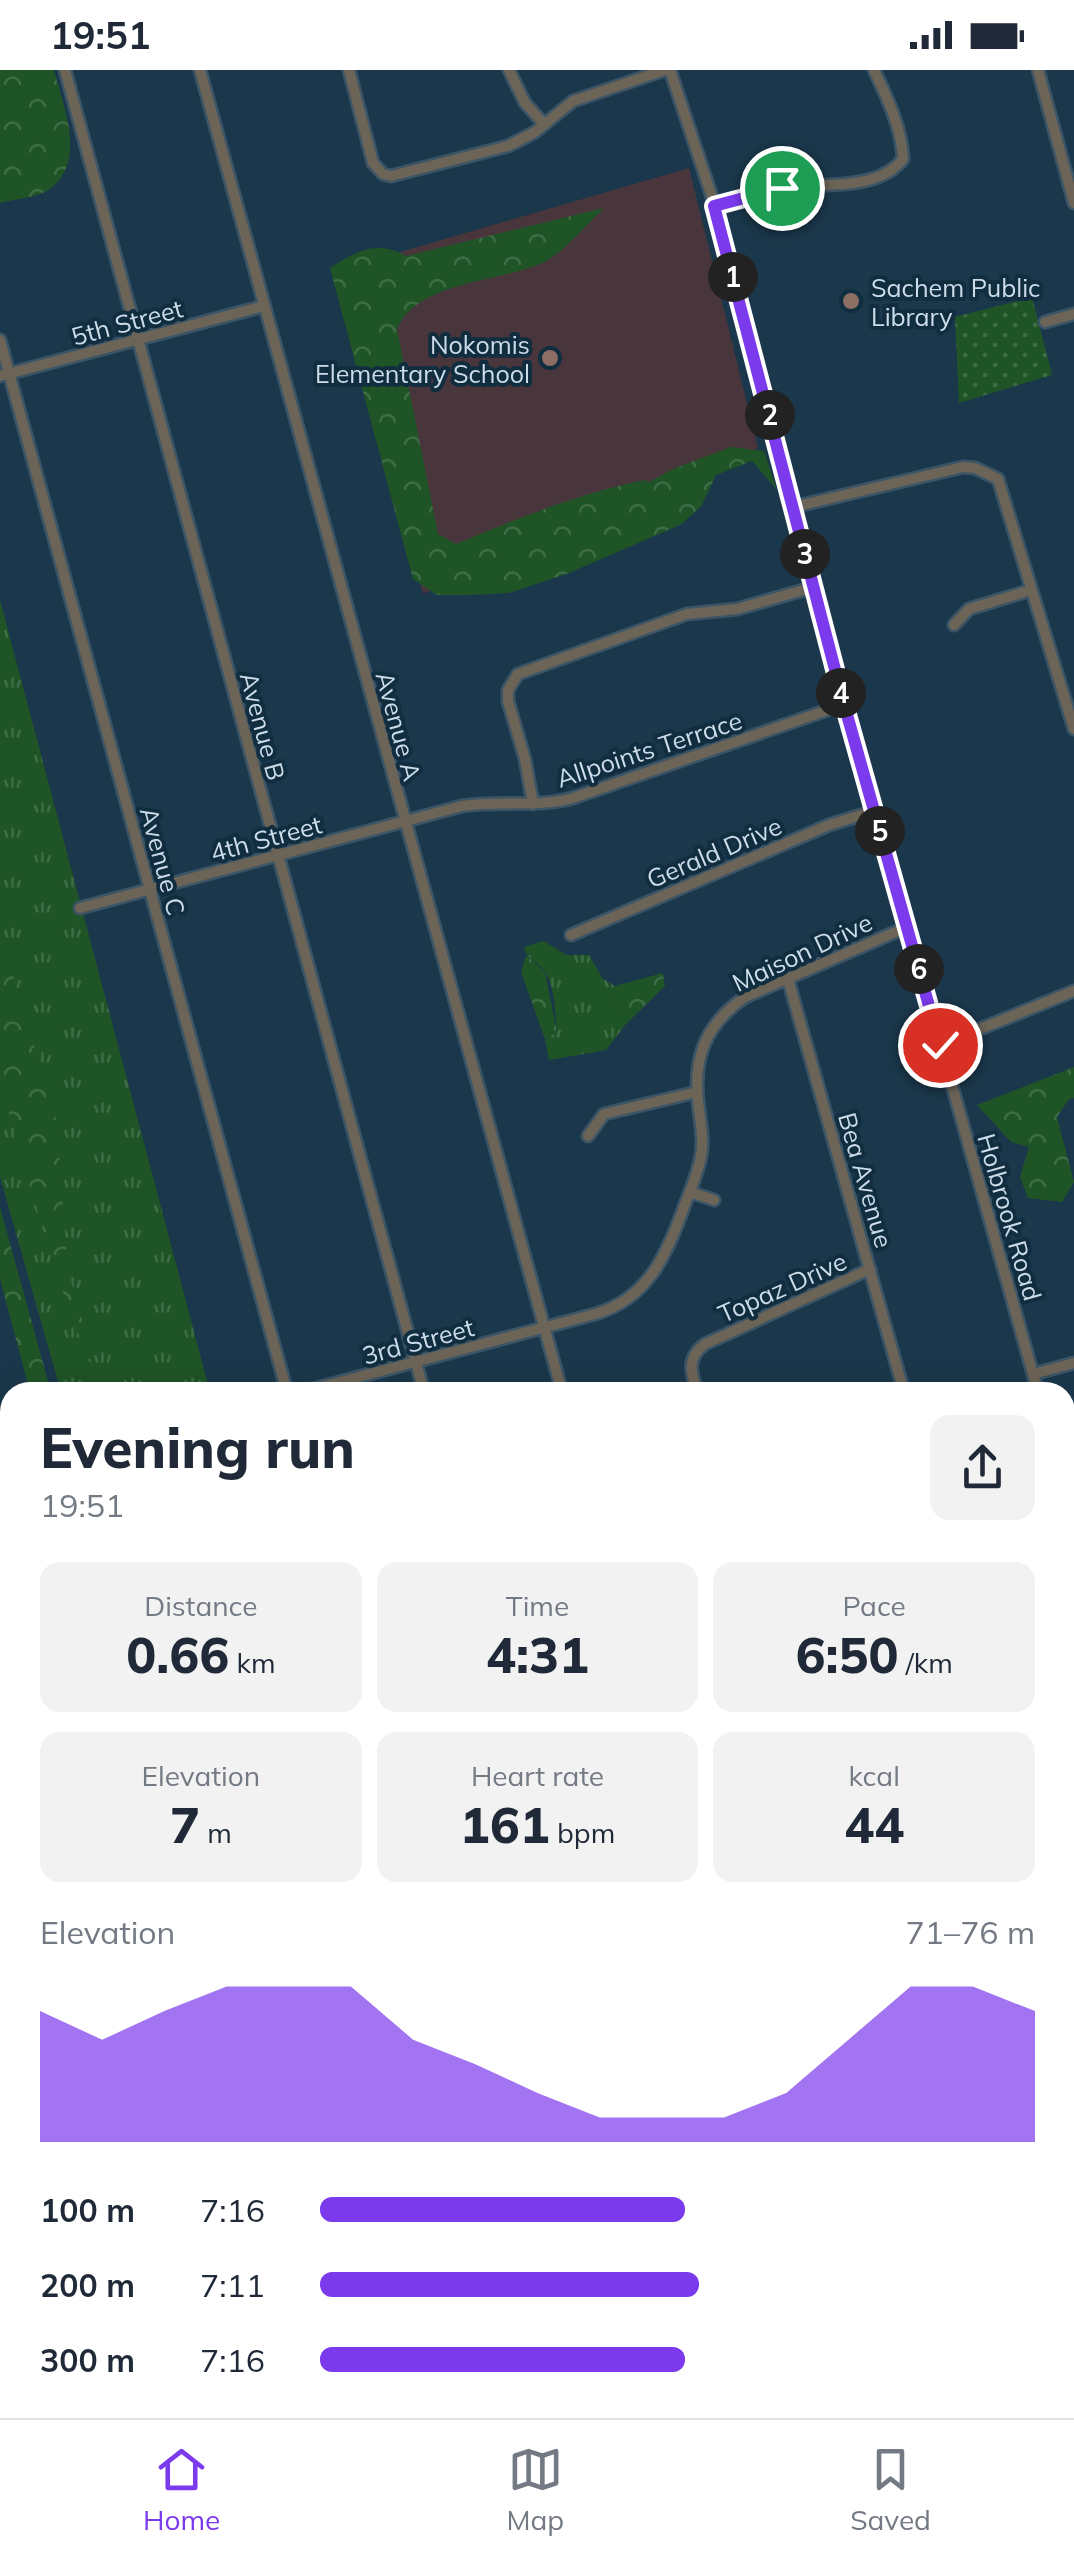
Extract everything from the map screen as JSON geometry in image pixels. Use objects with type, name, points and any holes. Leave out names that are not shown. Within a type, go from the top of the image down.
[{"type":"street","name":"Avenue B","points":[[66,70],[421,1382]]},
{"type":"street","name":"Avenue A","points":[[200,70],[559,1382]]},
{"type":"street","points":[[349,70],[373,163],[383,174],[391,176],[508,146],[561,109],[594,92],[668,70]]},
{"type":"street","points":[[510,70],[525,103],[544,124]]},
{"type":"street","name":"Holbrook Road","points":[[668,70],[714,206],[844,704],[1035,1382]]},
{"type":"street","points":[[714,206],[782,188],[863,180],[896,167],[902,159],[902,147],[888,99],[874,70]]},
{"type":"street","points":[[1038,70],[1074,203]]},
{"type":"street","name":"5th Street","points":[[4,375],[264,306]]},
{"type":"street","points":[[1044,322],[1074,314]]},
{"type":"street","name":"Avenue C","points":[[0,340],[4,375],[151,890],[285,1382]]},
{"type":"street","points":[[793,507],[954,468],[975,468],[998,479],[1074,729]]},
{"type":"street","points":[[533,804],[508,700],[508,690],[518,674],[687,614],[738,609],[814,587]]},
{"type":"street","points":[[954,625],[970,609],[1031,590]]},
{"type":"street","name":"Allpoints Terrace","points":[[404,821],[492,802],[564,801],[844,704]]},
{"type":"street","name":"Gerald Drive","points":[[571,934],[830,825],[874,811]]},
{"type":"street","name":"4th Street","points":[[80,908],[404,821]]},
{"type":"street","name":"Maison Drive","points":[[544,1327],[608,1310],[646,1283],[668,1252],[702,1155],[697,1092],[701,1053],[718,1018],[744,997],[907,926]]},
{"type":"street","name":"Bea Avenue","points":[[788,980],[901,1382]]},
{"type":"street","points":[[940,1045],[1074,991]]},
{"type":"street","points":[[588,1136],[604,1114],[697,1092]]},
{"type":"street","points":[[690,1192],[714,1200]]},
{"type":"street","name":"Topaz Drive","points":[[694,1382],[693,1354],[705,1344],[870,1269]]},
{"type":"street","name":"3rd Street","points":[[341,1382],[544,1327]]},
{"type":"street","points":[[1033,1374],[1074,1363]]},
{"type":"shaded area","name":"Nokomis Elementary School","points":[[689,168],[758,448],[423,594],[342,269]]},
{"type":"green space","points":[[0,70],[54,70],[67,117],[70,150],[60,180],[47,191],[0,203]]},
{"type":"green space","points":[[604,208],[549,259],[439,293],[407,313],[397,329],[438,534],[456,544],[572,500],[644,480],[649,482],[731,447],[764,451],[777,490],[752,461],[716,475],[702,505],[682,524],[569,573],[509,593],[437,595],[413,579],[330,268],[376,248],[406,256]]},
{"type":"green space","points":[[1032,297],[1052,375],[959,403],[955,317]]},
{"type":"green space","points":[[0,600],[207,1382],[58,1382],[0,1177]]},
{"type":"green space","points":[[544,941],[566,955],[589,955],[603,979],[615,986],[609,996],[626,1012],[626,1024],[606,1050],[549,1060],[545,1039],[557,1032],[553,993],[545,972],[524,947]]},
{"type":"green space","points":[[0,945],[4,946],[56,1119],[68,1270],[93,1373],[55,1271],[0,1083]]},
{"type":"green space","points":[[526,955],[545,972],[557,1032],[545,1039],[521,972]]},
{"type":"green space","points":[[663,973],[665,986],[626,1024],[626,1012],[609,996],[615,986]]},
{"type":"green space","points":[[1074,1067],[1074,1098],[1069,1099],[1057,1117],[1074,1182],[1062,1202],[1028,1198],[1020,1177],[1029,1147],[1011,1142],[977,1105]]},
{"type":"green space","points":[[0,1207],[48,1382],[27,1382],[0,1279]]},
{"type":"place","name":"Sachem Public Library","points":[[851,301]]},
{"type":"place","name":"Nokomis Elementary School","points":[[550,358]]},
{"type":"route","points":[[782,188],[714,206],[844,704],[940,1045]]}]
